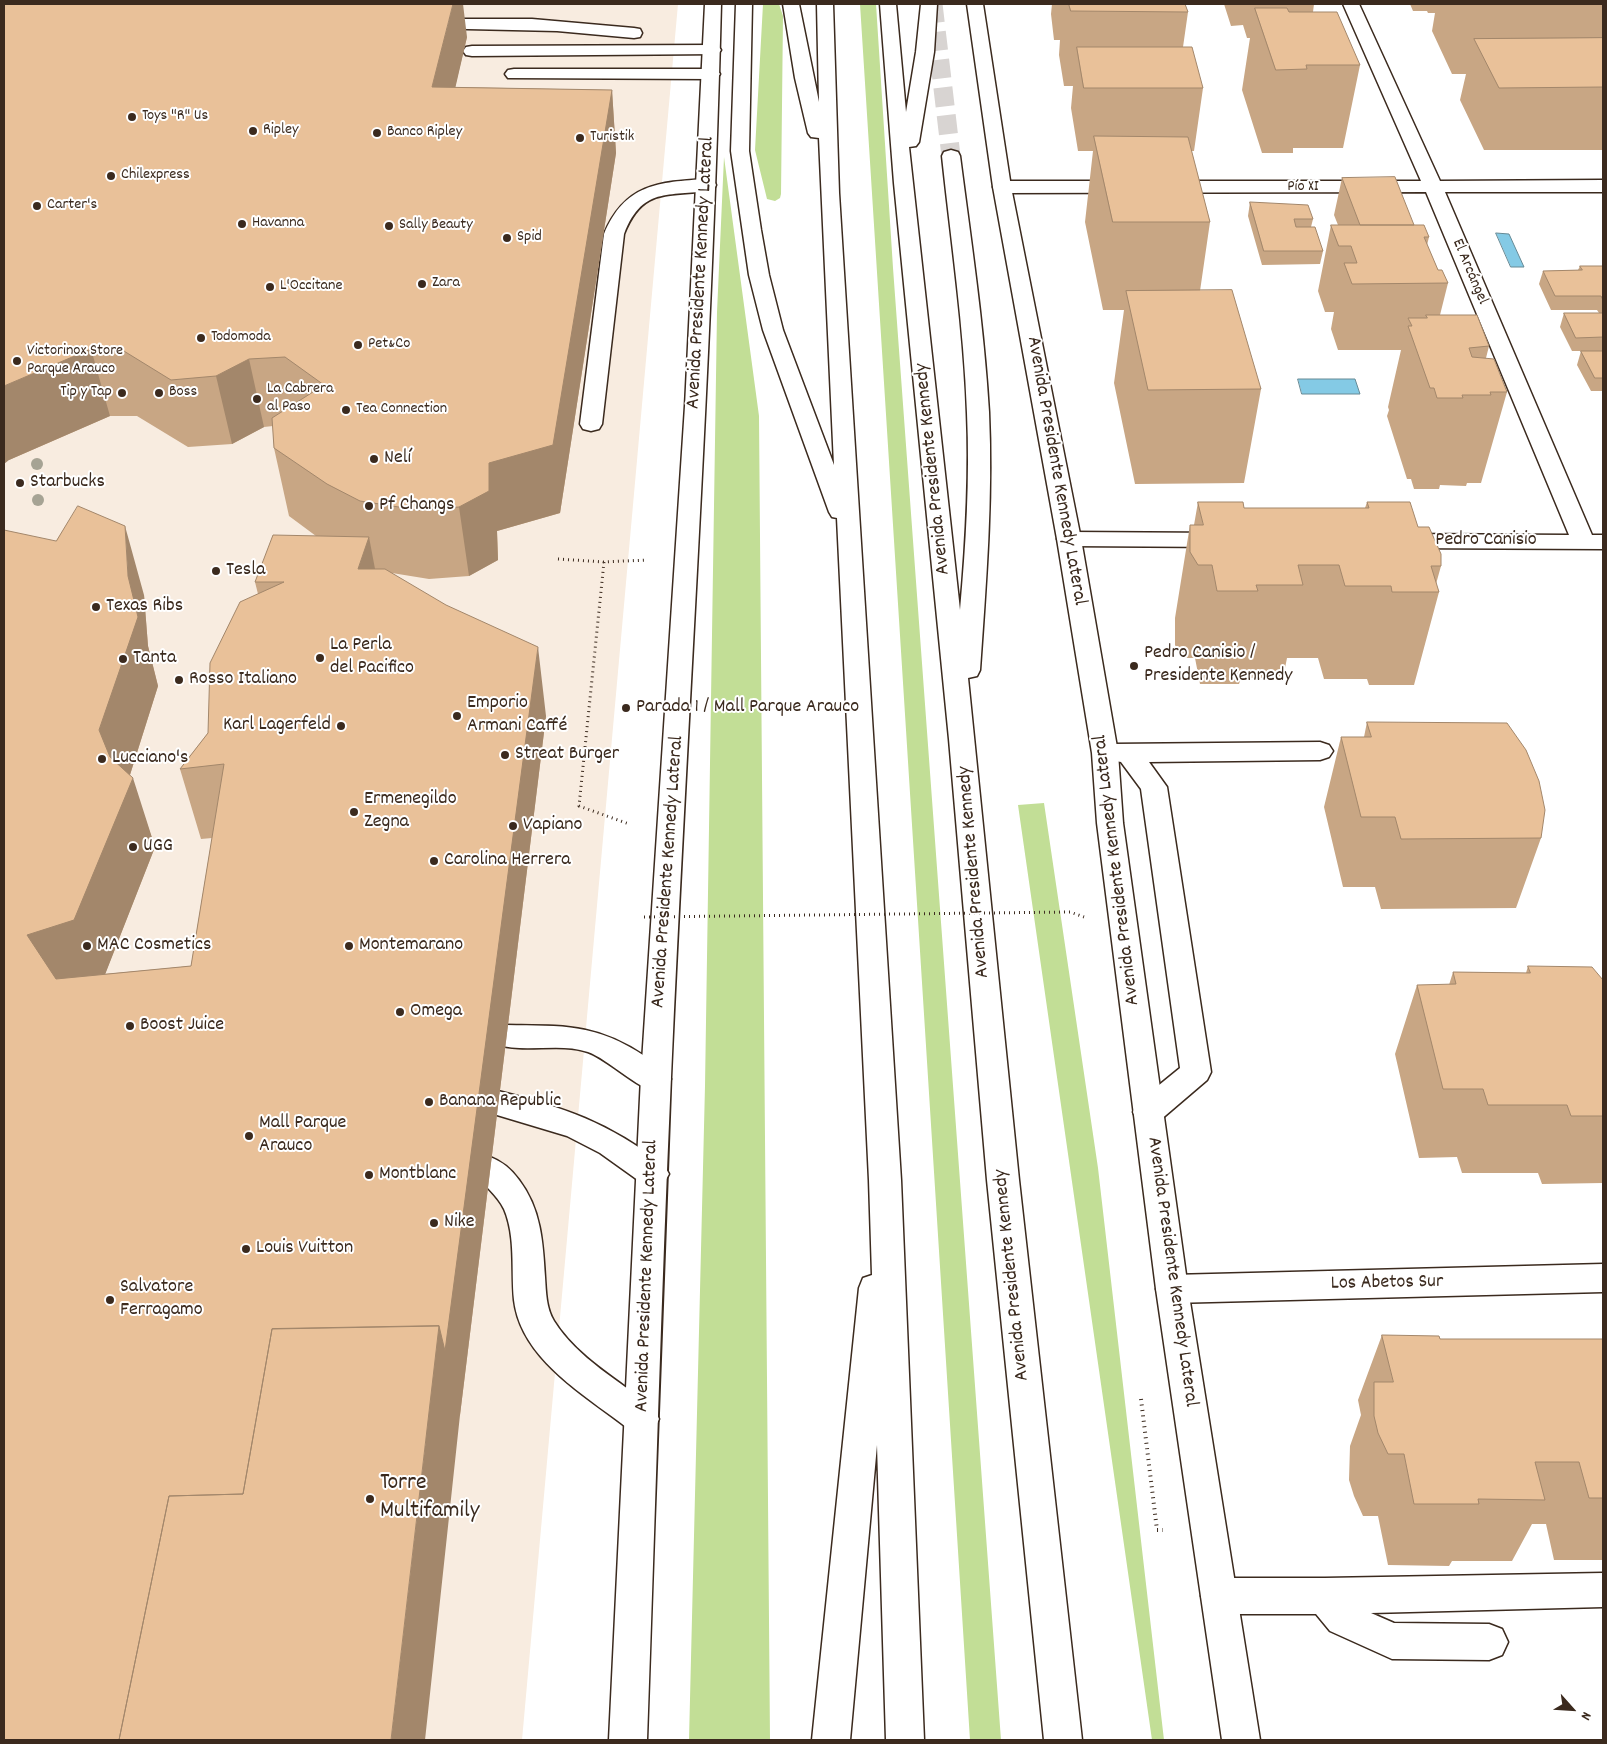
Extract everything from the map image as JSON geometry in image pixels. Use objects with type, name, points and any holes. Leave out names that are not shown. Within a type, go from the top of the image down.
[{"type":"main road","name":"Avenida Presidente Kennedy Lateral","points":[[628,1740],[656,1079],[707,184],[712,50],[705,32],[713,4]]},
{"type":"main road","points":[[744,4],[740,151],[759,275],[773,330],[850,539]]},
{"type":"main road","points":[[791,4],[804,78],[830,193]]},
{"type":"main road","points":[[825,4],[830,193],[885,1180],[905,1740]]},
{"type":"main road","name":"Avenida Presidente Kennedy","points":[[888,4],[904,183],[962,739],[1002,1170],[1063,1740]]},
{"type":"main road","points":[[904,183],[925,52],[929,4]]},
{"type":"main road","name":"Avenida Presidente Kennedy Lateral","points":[[975,4],[1002,188],[1069,539],[1116,753],[1110,823],[1172,1289],[1241,1740]]},
{"type":"main road","name":"El Arcángel","points":[[1351,4],[1593,542]]},
{"type":"main road","points":[[429,24],[528,22],[589,26],[634,33]]},
{"type":"main road","points":[[653,32],[473,43],[712,50]]},
{"type":"main road","points":[[514,74],[711,74]]},
{"type":"main road","points":[[951,156],[972,334],[979,450],[976,555],[962,739]]},
{"type":"main road","points":[[591,424],[614,234],[621,214],[629,205],[652,192],[666,187],[707,184]]},
{"type":"main road","name":"Pío XI","points":[[1002,188],[1603,186]]},
{"type":"main road","points":[[1069,539],[1247,540]]},
{"type":"main road","name":"Pedro Canisio","points":[[1376,541],[1593,542]]},
{"type":"main road","points":[[1116,753],[1320,752]]},
{"type":"main road","points":[[1116,753],[1154,787],[1196,1072],[1148,1112]]},
{"type":"main road","points":[[506,1036],[566,1038],[595,1043],[620,1056],[656,1079]]},
{"type":"main road","points":[[498,1102],[566,1122],[590,1132],[624,1152],[653,1174]]},
{"type":"main road","points":[[490,1170],[508,1187],[520,1209],[527,1234],[530,1301],[542,1332],[557,1351],[642,1419]]},
{"type":"main road","points":[[831,1740],[885,1180]]},
{"type":"main road","name":"Los Abetos Sur","points":[[1172,1289],[1603,1278]]},
{"type":"main road","points":[[1219,1596],[1324,1596],[1603,1590]]},
{"type":"main road","points":[[1324,1596],[1343,1618],[1392,1642],[1489,1642]]},
{"type":"path","points":[[558,559],[604,562],[687,558]]},
{"type":"path","points":[[604,562],[579,806],[634,826]]},
{"type":"path","points":[[644,917],[1070,912],[1084,917]]},
{"type":"shaded area","points":[[222,4],[678,4],[522,1740],[4,1740],[4,41]]},
{"type":"green space","points":[[763,4],[779,4],[783,16],[781,194],[780,198],[775,201],[767,199],[755,150]]},
{"type":"green space","points":[[860,4],[876,4],[893,268],[1001,1740],[970,1740]]},
{"type":"green space","points":[[724,157],[759,416],[770,1740],[689,1740],[705,1086],[717,312]]},
{"type":"green space","points":[[1044,803],[1098,1168],[1164,1740],[1152,1740],[1018,805]]},
{"type":"water","points":[[1496,233],[1509,234],[1524,267],[1511,267]]},
{"type":"water","points":[[1298,379],[1355,379],[1360,394],[1302,394]]},
{"type":"building","points":[[4,4],[453,4],[432,87],[612,90],[553,445],[489,463],[489,491],[459,507],[418,510],[360,501],[327,484],[274,448],[272,418],[324,385],[285,357],[249,359],[216,376],[171,380],[119,348],[91,349],[4,386]]},
{"type":"building","points":[[1069,4],[1185,4],[1188,12],[1071,11]]},
{"type":"building","points":[[1255,8],[1287,8],[1289,12],[1337,12],[1360,65],[1306,65],[1307,69],[1276,70]]},
{"type":"building","points":[[1603,38],[1603,87],[1499,88],[1474,39]]},
{"type":"building","points":[[1077,47],[1192,47],[1203,88],[1084,88]]},
{"type":"building","points":[[1094,136],[1188,137],[1210,222],[1113,222]]},
{"type":"building","points":[[1395,177],[1414,225],[1360,225],[1342,178]]},
{"type":"building","points":[[1250,202],[1308,205],[1313,219],[1294,219],[1296,227],[1315,227],[1323,251],[1264,251]]},
{"type":"building","points":[[1331,225],[1424,225],[1429,237],[1424,237],[1438,270],[1442,270],[1448,283],[1352,284],[1344,263],[1357,263],[1351,246],[1339,246]]},
{"type":"building","points":[[1580,266],[1603,266],[1603,300],[1601,296],[1555,296],[1543,271],[1582,270]]},
{"type":"building","points":[[1232,290],[1261,389],[1148,390],[1126,291]]},
{"type":"building","points":[[1564,313],[1603,313],[1603,337],[1576,338]]},
{"type":"building","points":[[1426,315],[1477,315],[1489,346],[1469,348],[1472,357],[1494,359],[1507,392],[1490,392],[1491,395],[1462,395],[1463,398],[1437,398],[1434,388],[1430,388],[1408,326],[1412,326],[1408,318],[1427,318]]},
{"type":"building","points":[[1581,351],[1603,351],[1603,378],[1595,378]]},
{"type":"building","points":[[1198,502],[1243,502],[1244,508],[1369,508],[1367,502],[1410,502],[1418,527],[1429,527],[1441,554],[1441,566],[1431,566],[1439,592],[1392,592],[1391,586],[1345,586],[1339,565],[1298,565],[1303,585],[1256,585],[1258,591],[1217,591],[1212,565],[1198,565],[1190,552],[1190,525],[1203,525]]},
{"type":"building","name":"Mall Parque Arauco","points":[[78,506],[125,526],[128,576],[138,617],[99,730],[110,757],[133,778],[74,920],[27,935],[56,979],[191,966],[224,764],[180,769],[208,733],[210,663],[240,602],[284,582],[255,582],[273,535],[369,537],[358,569],[385,569],[446,605],[538,647],[445,1351],[439,1326],[272,1329],[243,1494],[169,1496],[119,1740],[4,1740],[4,530],[56,541]]},
{"type":"building","points":[[1367,722],[1507,723],[1526,750],[1539,781],[1545,810],[1541,838],[1401,839],[1395,817],[1361,817],[1341,737],[1371,737]]},
{"type":"building","points":[[1528,966],[1592,967],[1603,980],[1603,1116],[1571,1116],[1567,1105],[1488,1105],[1483,1089],[1443,1089],[1417,985],[1456,984],[1453,972],[1530,973]]},
{"type":"building","points":[[439,1326],[391,1740],[119,1740],[169,1496],[243,1494],[272,1329]]},
{"type":"building","points":[[1382,1335],[1439,1336],[1440,1339],[1603,1339],[1603,1498],[1589,1498],[1579,1462],[1535,1462],[1545,1500],[1478,1499],[1479,1504],[1414,1504],[1404,1454],[1388,1454],[1378,1433],[1374,1416],[1374,1382],[1393,1382]]},
{"type":"tunnel","points":[[933,4],[951,156]]},
{"type":"place","name":"Toys \"R\" Us","points":[[132,117]]},
{"type":"place","name":"Ripley","points":[[253,131]]},
{"type":"place","name":"Banco Ripley","points":[[377,133]]},
{"type":"place","name":"Turistik","points":[[580,138]]},
{"type":"place","name":"Chilexpress","points":[[111,176]]},
{"type":"place","name":"Carter's","points":[[37,206]]},
{"type":"place","name":"Havanna","points":[[242,224]]},
{"type":"place","name":"Sally Beauty","points":[[389,226]]},
{"type":"place","name":"Spid","points":[[507,238]]},
{"type":"place","name":"Zara","points":[[422,284]]},
{"type":"place","name":"L'Occitane","points":[[270,287]]},
{"type":"place","name":"Todomoda","points":[[201,338]]},
{"type":"place","name":"Pet&Co","points":[[358,345]]},
{"type":"place","name":"Victorinox Store Parque Arauco","points":[[17,361]]},
{"type":"place","name":"Tip y Tap","points":[[122,393]]},
{"type":"place","name":"Boss","points":[[159,393]]},
{"type":"place","name":"La Cabrera al Paso","points":[[257,399]]},
{"type":"place","name":"Tea Connection","points":[[346,410]]},
{"type":"place","name":"Nelí","points":[[374,459]]},
{"type":"place","name":"Starbucks","points":[[20,483]]},
{"type":"place","name":"Pf Changs","points":[[369,506]]},
{"type":"place","name":"Tesla","points":[[216,571]]},
{"type":"place","name":"Texas Ribs","points":[[96,607]]},
{"type":"place","name":"La Perla del Pacifico","points":[[320,658]]},
{"type":"place","name":"Tanta","points":[[123,659]]},
{"type":"place","name":"Pedro Canisio / Presidente Kennedy","points":[[1134,666]]},
{"type":"place","name":"Rosso Italiano","points":[[179,680]]},
{"type":"place","name":"Parada 1 / Mall Parque Arauco","points":[[626,708]]},
{"type":"place","name":"Emporio Armani Caffé","points":[[457,716]]},
{"type":"place","name":"Karl Lagerfeld","points":[[341,726]]},
{"type":"place","name":"Streat Burger","points":[[505,755]]},
{"type":"place","name":"Lucciano's","points":[[102,759]]},
{"type":"place","name":"Ermenegildo Zegna","points":[[354,812]]},
{"type":"place","name":"Vapiano","points":[[513,826]]},
{"type":"place","name":"UGG","points":[[133,847]]},
{"type":"place","name":"Carolina Herrera","points":[[434,861]]},
{"type":"place","name":"MAC Cosmetics","points":[[87,946]]},
{"type":"place","name":"Montemarano","points":[[349,946]]},
{"type":"place","name":"Omega","points":[[400,1012]]},
{"type":"place","name":"Boost Juice","points":[[130,1026]]},
{"type":"place","name":"Banana Republic","points":[[429,1102]]},
{"type":"place","name":"Mall Parque Arauco","points":[[249,1136]]},
{"type":"place","name":"Montblanc","points":[[369,1175]]},
{"type":"place","name":"Nike","points":[[434,1223]]},
{"type":"place","name":"Louis Vuitton","points":[[246,1249]]},
{"type":"place","name":"Salvatore Ferragamo","points":[[110,1300]]},
{"type":"place","name":"Torre Multifamily","points":[[370,1499]]}]
